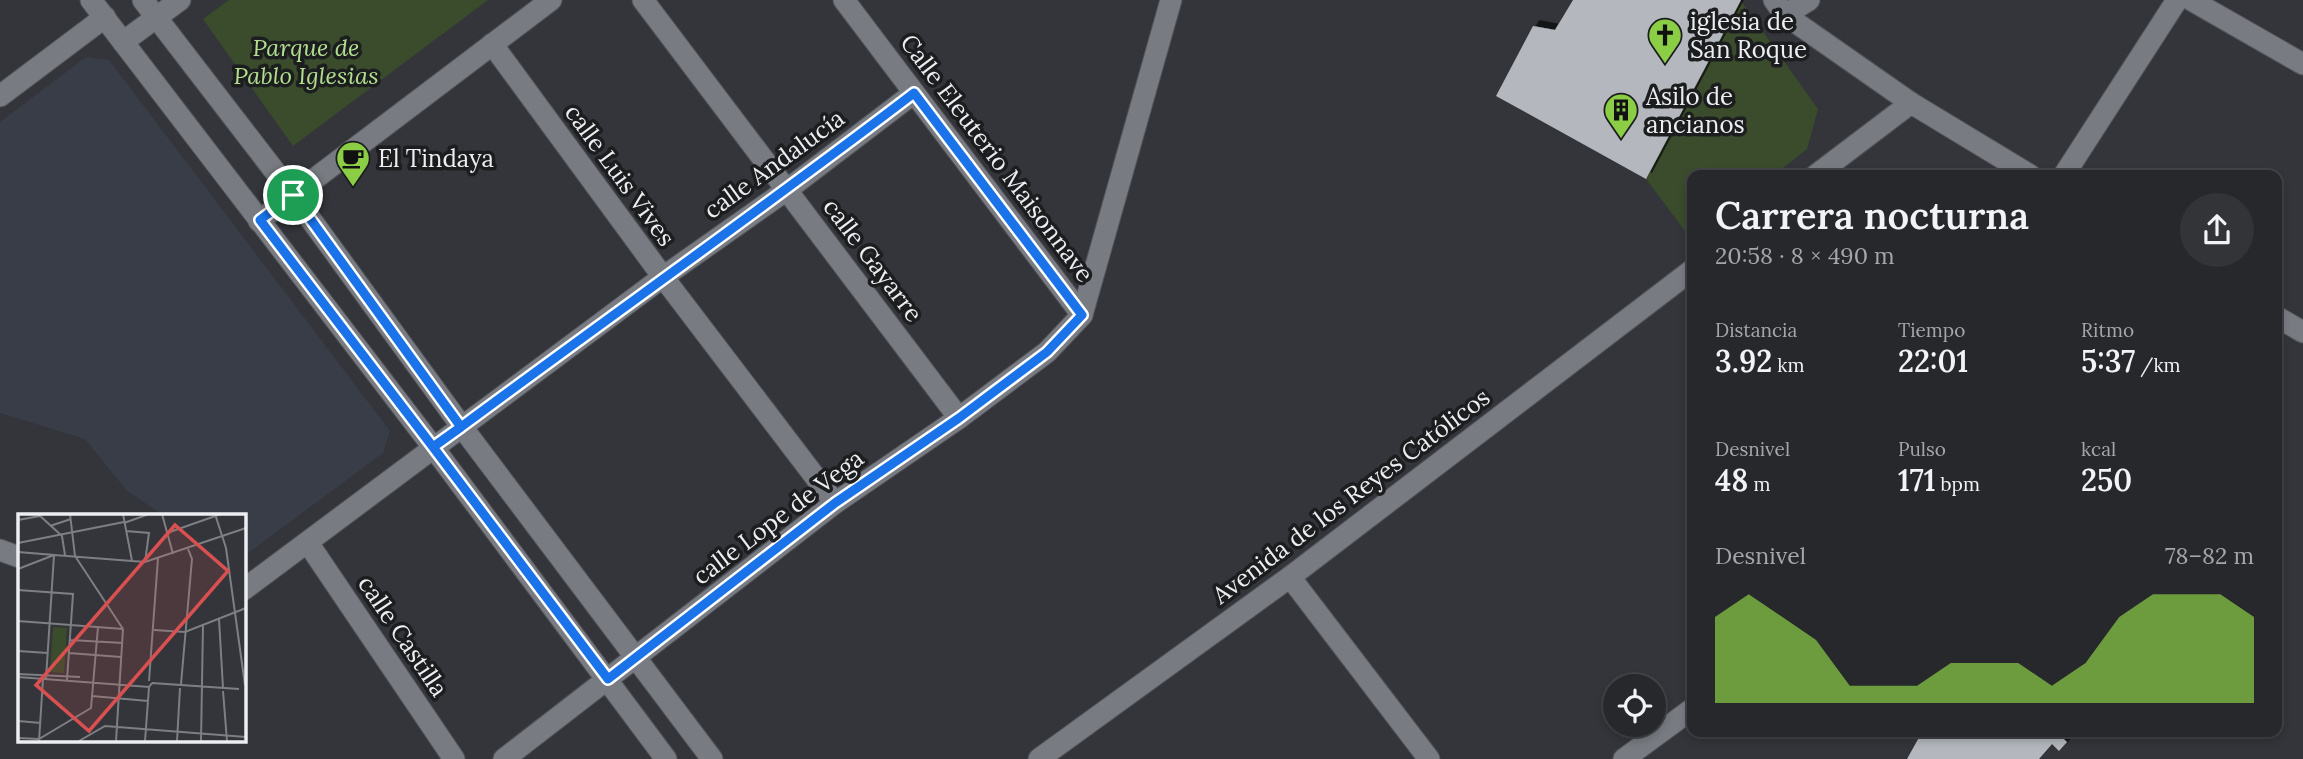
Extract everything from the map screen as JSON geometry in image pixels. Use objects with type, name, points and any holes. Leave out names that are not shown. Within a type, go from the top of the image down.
[{"type":"street","points":[[91,0],[433,447],[666,759]]},
{"type":"street","points":[[143,0],[293,195],[461,427],[712,759]]},
{"type":"street","points":[[123,42],[180,0]]},
{"type":"street","points":[[260,220],[551,0]]},
{"type":"street","name":"calle Gayarre","points":[[643,0],[959,418]]},
{"type":"street","name":"Calle Eleuterio Maisonnave","points":[[844,0],[1082,315]]},
{"type":"street","points":[[1082,315],[1171,0]]},
{"type":"street","points":[[1780,8],[1809,0]]},
{"type":"street","points":[[2067,170],[2177,0]]},
{"type":"street","points":[[2191,0],[2303,64]]},
{"type":"street","points":[[1780,8],[1911,103],[2022,170]]},
{"type":"street","points":[[0,96],[104,17]]},
{"type":"street","name":"calle Luis Vives","points":[[492,44],[663,277],[835,503]]},
{"type":"street","name":"calle Andalucía","points":[[245,589],[663,277],[788,189],[914,93]]},
{"type":"street","points":[[1823,170],[1911,103]]},
{"type":"street","name":"Avenida de los Reyes Católicos","points":[[1039,759],[1290,577],[1687,274]]},
{"type":"street","name":"calle Lope de Vega","points":[[503,759],[835,503],[959,418],[1047,352],[1082,315]]},
{"type":"street","points":[[2282,320],[2303,332]]},
{"type":"street","name":"calle Castilla","points":[[308,543],[454,759]]},
{"type":"street","points":[[0,551],[18,557]]},
{"type":"street","points":[[1290,577],[1429,759]]},
{"type":"street","points":[[1625,759],[1687,713]]},
{"type":"shaded area","points":[[86,57],[109,60],[390,431],[383,453],[245,556],[245,514],[162,514],[127,491],[85,439],[0,413],[0,122]]},
{"type":"green space","name":"Parque de Pablo Iglesias","points":[[229,0],[488,0],[293,146],[203,19]]},
{"type":"green space","points":[[1741,1],[1818,109],[1807,149],[1780,170],[1687,170],[1687,234],[1646,179]]},
{"type":"building","points":[[1573,0],[1741,0],[1646,179],[1496,96],[1533,26],[1555,30]]},
{"type":"building","points":[[1919,737],[2061,737],[2067,742],[2059,751],[2052,744],[2039,759],[1907,759]]},
{"type":"place","name":"iglesia de San Roque","points":[[1665,65]]},
{"type":"place","name":"Asilo de ancianos","points":[[1621,140]]},
{"type":"place","name":"El Tindaya","points":[[353,188]]},
{"type":"route","points":[[293,195],[260,220],[433,447],[461,427],[663,277],[788,189],[914,93],[1082,315],[1047,352],[959,418],[835,503],[608,679],[433,447],[461,427],[293,195]]}]
